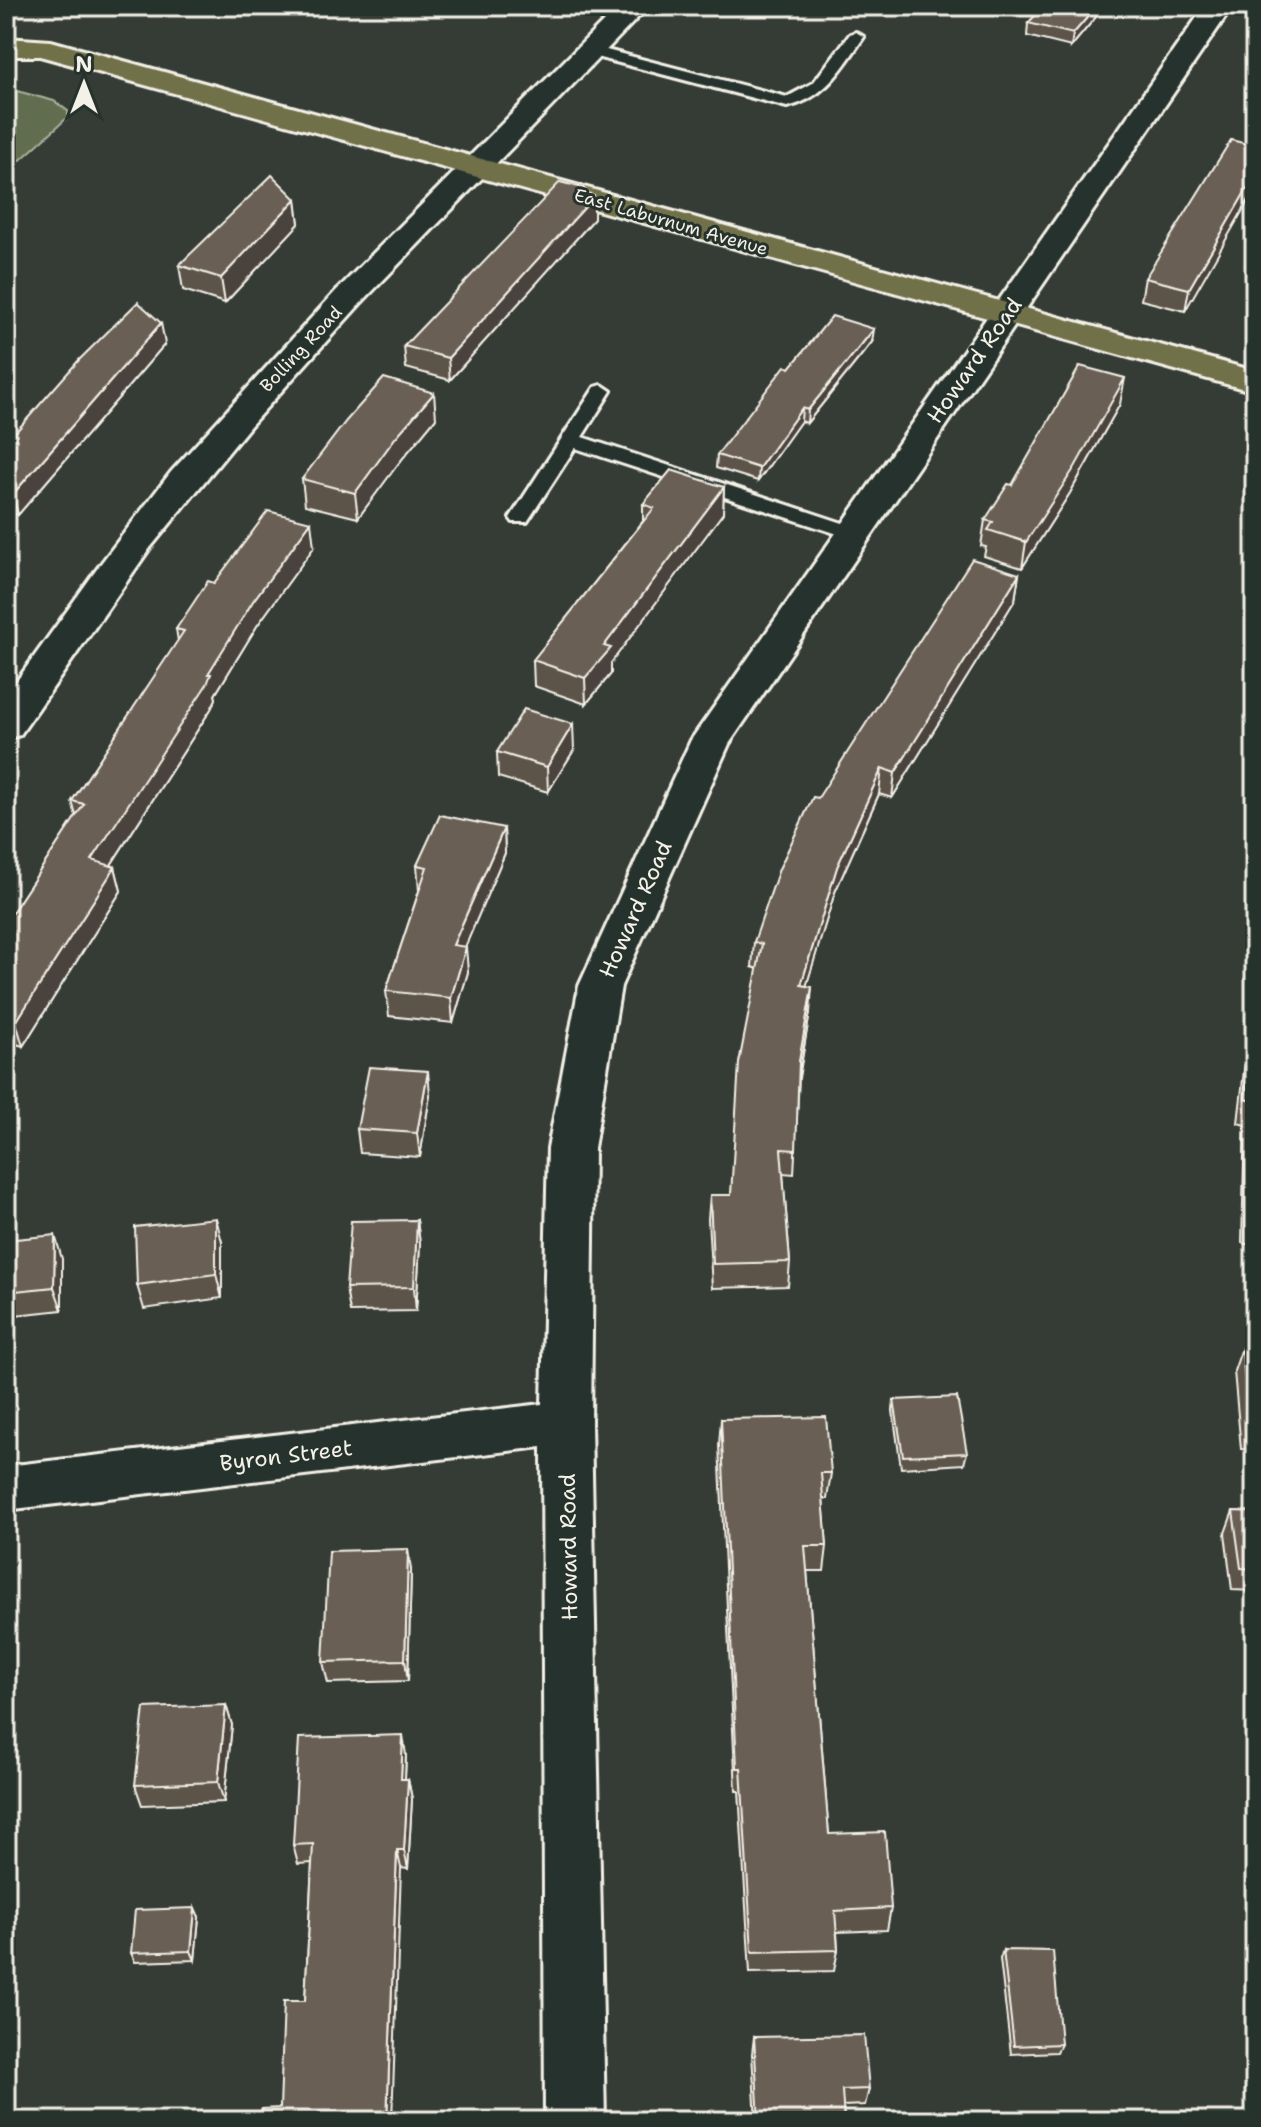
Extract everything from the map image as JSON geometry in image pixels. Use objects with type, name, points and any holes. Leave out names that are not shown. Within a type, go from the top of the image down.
[{"type":"main road","name":"East Laburnum Avenue","points":[[6,22],[41,47]]},
{"type":"main road","name":"East Laburnum Avenue","points":[[6,47],[41,47],[1255,382]]},
{"type":"street","name":"Bolling Road","points":[[6,725],[109,578],[182,482],[277,373],[635,6]]},
{"type":"street","name":"Howard Road","points":[[575,2121],[566,1423],[571,1148],[600,986],[711,740],[1219,6]]},
{"type":"street","name":"Byron Street","points":[[6,1488],[566,1423]]},
{"type":"lane","points":[[591,51],[787,102],[804,100],[820,85],[856,37]]},
{"type":"lane","points":[[520,518],[602,391]]},
{"type":"lane","points":[[570,440],[854,533]]},
{"type":"green space","points":[[6,88],[54,101],[68,111],[68,117],[14,166],[6,166]]},
{"type":"building","points":[[1044,6],[1097,6],[1073,34],[1028,23]]},
{"type":"building","points":[[1231,140],[1255,146],[1255,175],[1189,289],[1145,278]]},
{"type":"building","points":[[272,175],[296,199],[221,278],[179,265]]},
{"type":"building","points":[[560,182],[583,188],[594,197],[448,358],[404,346]]},
{"type":"building","points":[[138,302],[161,323],[13,494],[6,492],[6,443],[79,360]]},
{"type":"building","points":[[832,316],[874,329],[808,410],[802,408],[759,468],[717,455],[785,366],[790,368]]},
{"type":"building","points":[[1080,366],[1125,378],[1075,467],[1026,542],[988,530],[993,522],[985,520],[1008,484],[1012,485]]},
{"type":"building","points":[[384,378],[434,393],[395,438],[355,493],[302,479],[346,421]]},
{"type":"building","points":[[671,470],[724,487],[604,646],[611,648],[585,678],[533,660],[654,508],[643,504]]},
{"type":"building","points":[[268,511],[311,522],[253,601],[208,674],[211,674],[207,684],[92,860],[115,867],[16,1022],[6,1019],[6,922],[84,804],[72,801],[184,631],[176,629],[208,581],[214,583]]},
{"type":"building","points":[[972,559],[1019,574],[895,773],[882,768],[837,867],[801,985],[812,987],[799,1061],[796,1150],[781,1149],[790,1262],[713,1264],[710,1195],[731,1195],[739,1063],[762,944],[754,942],[779,869],[813,797],[818,798]]},
{"type":"building","points":[[524,709],[573,724],[547,767],[497,752]]},
{"type":"building","points":[[440,815],[504,828],[453,945],[466,947],[451,998],[386,991],[427,867],[417,865]]},
{"type":"building","points":[[1253,1038],[1255,1221],[1250,1220],[1253,1101],[1245,1099]]},
{"type":"building","points":[[369,1067],[428,1071],[417,1133],[357,1129]]},
{"type":"building","points":[[216,1218],[216,1274],[137,1285],[135,1227]]},
{"type":"building","points":[[417,1220],[414,1287],[346,1288],[351,1221]]},
{"type":"building","points":[[55,1235],[54,1287],[6,1292],[6,1240]]},
{"type":"building","points":[[1242,1348],[1255,1349],[1255,1427],[1249,1426]]},
{"type":"building","points":[[957,1397],[967,1453],[903,1456],[894,1400]]},
{"type":"building","points":[[826,1417],[831,1473],[821,1473],[827,1546],[805,1546],[829,1834],[885,1832],[891,1908],[835,1911],[838,1950],[752,1952],[741,1768],[737,1768],[721,1419]]},
{"type":"building","points":[[1233,1511],[1255,1512],[1255,1569],[1241,1568]]},
{"type":"building","points":[[408,1549],[405,1660],[323,1662],[329,1551]]},
{"type":"building","points":[[226,1705],[218,1782],[135,1785],[144,1708]]},
{"type":"building","points":[[403,1735],[401,1779],[408,1779],[404,1850],[397,1850],[387,2121],[261,2121],[262,2109],[280,2108],[284,2001],[305,2001],[313,1844],[293,1845],[299,1738]]},
{"type":"building","points":[[195,1908],[191,1951],[131,1953],[135,1910]]},
{"type":"building","points":[[1003,1950],[1053,1951],[1061,2044],[1014,2046]]},
{"type":"building","points":[[864,2035],[869,2089],[842,2090],[844,2121],[759,2121],[754,2037]]}]
